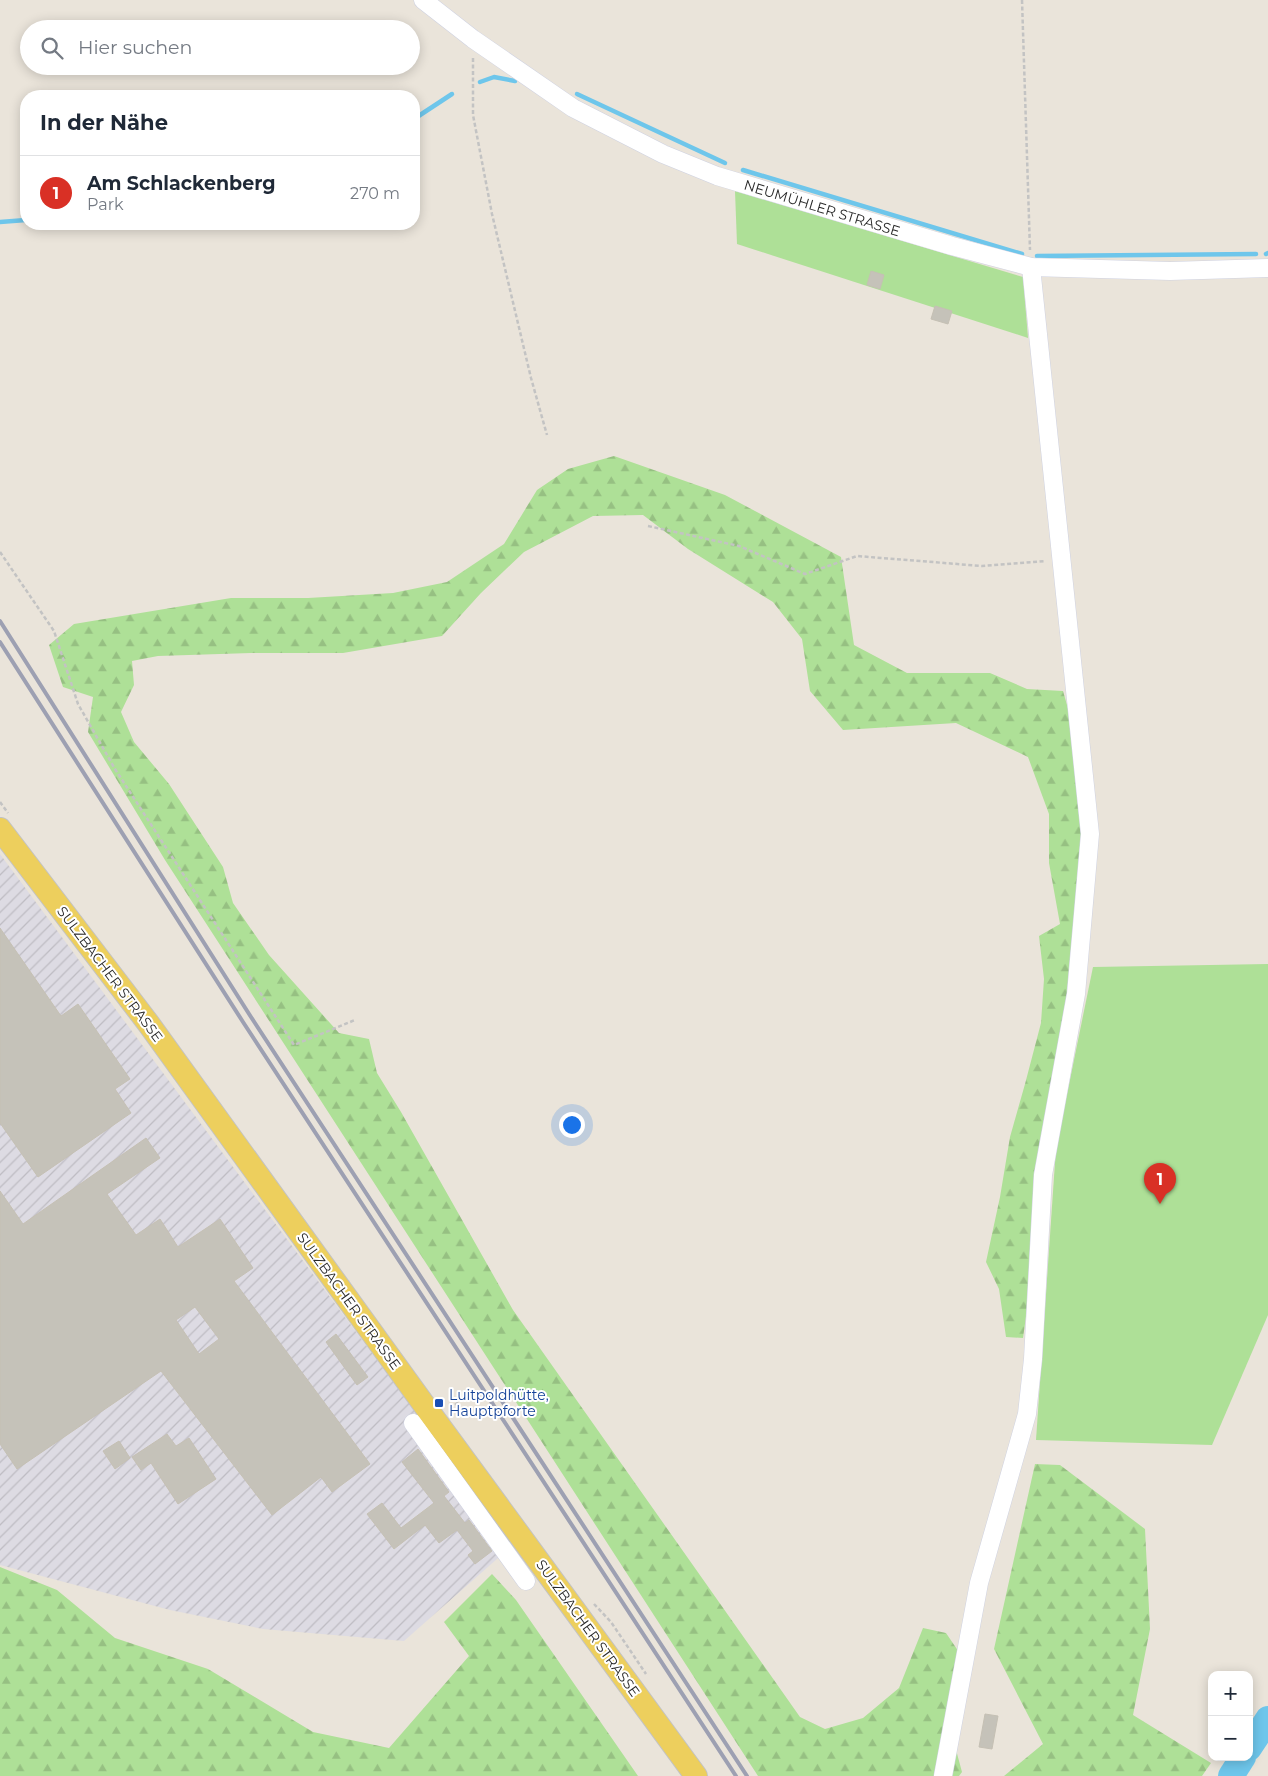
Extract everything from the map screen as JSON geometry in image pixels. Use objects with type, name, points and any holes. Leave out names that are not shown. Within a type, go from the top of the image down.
[{"type":"main road","name":"SULZBACHER STRASSE","points":[[0,829],[148,1023],[696,1776]]},
{"type":"street","name":"NEUMÜHLER STRASSE","points":[[423,0],[473,39],[573,108],[663,154],[717,176],[952,246],[1031,267],[1170,271],[1268,268]]},
{"type":"street","points":[[944,1776],[979,1583],[1026,1414],[1034,1359],[1043,1175],[1076,994],[1090,834],[1031,267]]},
{"type":"street","points":[[412,1423],[526,1581]]},
{"type":"path","points":[[1022,0],[1031,267]]},
{"type":"path","points":[[473,39],[473,115],[488,196],[547,436]]},
{"type":"path","points":[[648,526],[739,546],[805,574],[857,556],[982,566],[1062,560]]},
{"type":"path","points":[[0,552],[54,631],[78,704],[115,769],[294,1046],[355,1020]]},
{"type":"path","points":[[444,1413],[461,1400]]},
{"type":"shaded area","points":[[0,854],[514,1544],[404,1641],[263,1629],[170,1610],[0,1565]]},
{"type":"green space","points":[[735,191],[1023,277],[1028,338],[737,244]]},
{"type":"green space","points":[[614,456],[725,495],[841,557],[854,645],[907,673],[990,673],[1027,689],[1063,691],[1075,733],[1084,812],[1084,900],[1023,1338],[1006,1337],[999,1289],[986,1262],[1010,1137],[1041,1023],[1044,979],[1039,936],[1060,924],[1049,863],[1049,814],[1028,757],[956,723],[843,730],[810,691],[802,639],[773,602],[688,549],[643,515],[593,516],[524,552],[481,593],[442,636],[343,653],[158,656],[132,661],[134,685],[121,712],[134,742],[169,784],[223,867],[233,903],[269,955],[339,1033],[369,1039],[377,1073],[513,1310],[800,1717],[825,1729],[863,1718],[899,1688],[923,1628],[946,1633],[967,1664],[952,1735],[962,1772],[959,1776],[758,1776],[165,860],[88,732],[93,697],[63,687],[49,645],[74,624],[231,598],[308,598],[393,593],[447,582],[504,544],[537,490],[568,469]]},
{"type":"green space","points":[[1268,964],[1268,1315],[1212,1445],[1036,1440],[1056,1148],[1093,967]]},
{"type":"green space","points":[[1035,1464],[1060,1465],[1145,1529],[1150,1629],[1133,1715],[1211,1763],[1202,1776],[1004,1776],[1043,1744],[994,1649]]},
{"type":"green space","points":[[0,1567],[57,1590],[115,1638],[208,1669],[313,1732],[389,1748],[469,1656],[444,1622],[492,1574],[516,1600],[638,1776],[0,1776]]},
{"type":"building","points":[[871,271],[884,275],[880,289],[867,285]]},
{"type":"building","points":[[935,306],[952,311],[948,324],[931,319]]},
{"type":"building","points":[[0,928],[61,1016],[78,1004],[130,1079],[115,1089],[131,1113],[38,1177],[0,1123]]},
{"type":"building","points":[[146,1138],[160,1158],[107,1194],[136,1235],[160,1219],[178,1247],[220,1219],[253,1268],[234,1281],[370,1464],[332,1492],[321,1477],[272,1515],[161,1371],[17,1469],[0,1444],[0,1191],[23,1224]],"holes":[[[195,1307],[219,1339],[199,1354],[176,1320]]]},
{"type":"building","points":[[336,1334],[368,1377],[357,1385],[326,1342]]},
{"type":"building","points":[[167,1434],[176,1446],[189,1438],[216,1479],[178,1504],[151,1463],[141,1470],[132,1457]]},
{"type":"building","points":[[119,1441],[130,1458],[115,1469],[103,1451]]},
{"type":"building","points":[[418,1449],[449,1492],[444,1496],[465,1523],[469,1520],[492,1551],[475,1564],[468,1555],[473,1551],[457,1530],[439,1543],[425,1525],[394,1549],[367,1514],[382,1503],[401,1528],[434,1503],[402,1462]]},
{"type":"building","points":[[985,1714],[998,1716],[992,1749],[979,1747]]},
{"type":"waterway","points":[[480,82],[494,77],[515,81]]},
{"type":"waterway","points":[[420,115],[452,94]]},
{"type":"waterway","points":[[577,94],[725,163]]},
{"type":"waterway","points":[[743,170],[1022,254]]},
{"type":"waterway","points":[[0,222],[20,220]]},
{"type":"waterway","points":[[1037,256],[1256,254]]},
{"type":"waterway","points":[[1253,1742],[1268,1719]]},
{"type":"waterway","points":[[1231,1776],[1240,1761]]},
{"type":"railway","points":[[0,621],[251,1017],[747,1776]]},
{"type":"railway","points":[[0,642],[243,1022],[736,1776]]},
{"type":"place","name":"Am Schlackenberg","points":[[1160,1204]]},
{"type":"place","name":"Luitpoldhütte, Hauptpforte","points":[[439,1403]]}]
